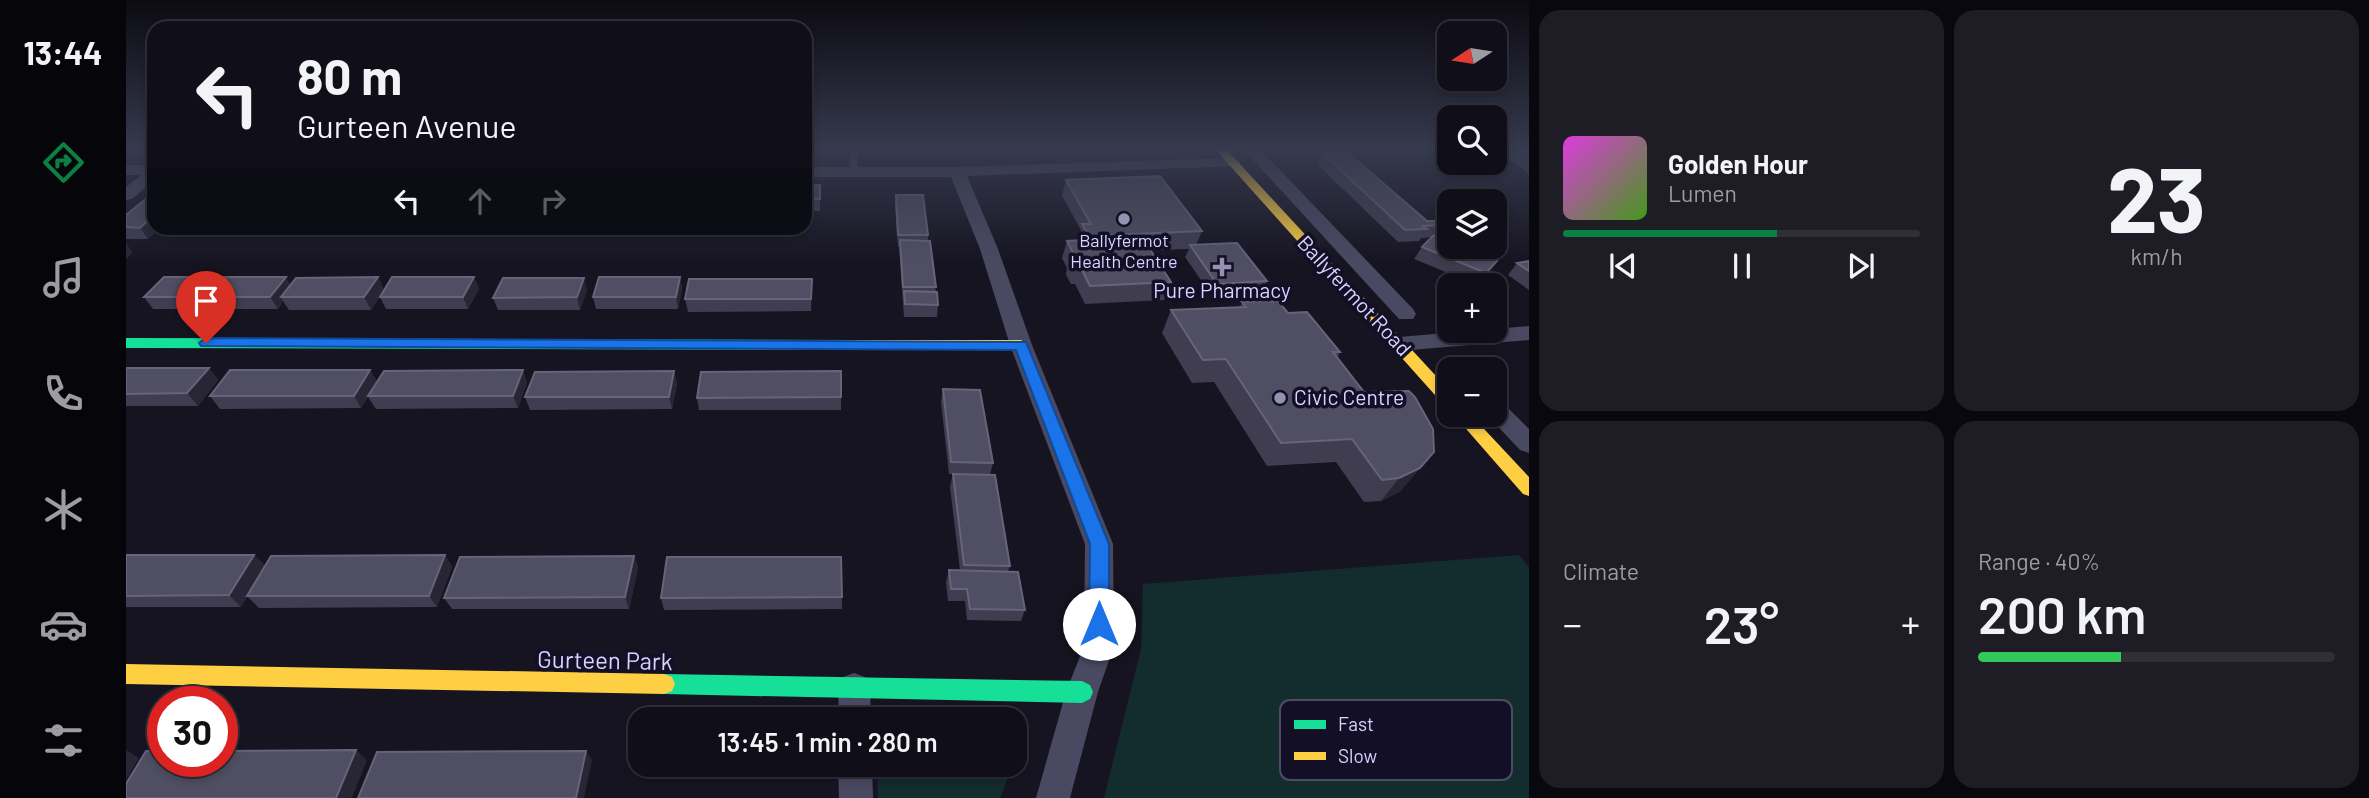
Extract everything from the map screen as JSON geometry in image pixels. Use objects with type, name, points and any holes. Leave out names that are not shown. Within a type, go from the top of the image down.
[{"type":"street","points":[[963,187],[989,249],[1021,345],[1099,544],[1099,646],[1082,692],[1053,798]]},
{"type":"street","name":"Ballyfermot Road","points":[[1254,187],[1437,387]]},
{"type":"street","name":"Ballyfermot Road","points":[[1288,187],[1406,314]]},
{"type":"street","name":"Ballyfermot Road","points":[[1287,223],[1320,221]]},
{"type":"street","points":[[1399,344],[1461,341],[1529,333]]},
{"type":"street","points":[[126,343],[1021,345]]},
{"type":"street","points":[[1507,421],[1527,442]]},
{"type":"street","points":[[1473,427],[1529,489]]},
{"type":"street","points":[[1488,443],[1527,442]]},
{"type":"street","name":"Gurteen Park","points":[[126,674],[1082,692]]},
{"type":"street","points":[[854,688],[855,707]]},
{"type":"street","points":[[855,777],[856,798]]},
{"type":"green space","points":[[1519,555],[1529,567],[1529,798],[1104,798],[1141,649],[1143,584]]},
{"type":"green space","points":[[877,777],[1008,777],[1000,798],[878,798]]},
{"type":"building","points":[[812,187],[820,187],[820,199],[812,199]]},
{"type":"building","name":"Ballyfermot Health Centre","points":[[1070,187],[1169,187],[1202,231],[1089,236],[1082,224],[1091,224]]},
{"type":"building","points":[[1359,187],[1388,187],[1427,221],[1437,223],[1423,226],[1427,229],[1405,230]]},
{"type":"building","points":[[896,195],[923,195],[928,235],[898,235]]},
{"type":"building","points":[[147,198],[147,222],[140,228],[126,227],[126,215]]},
{"type":"building","points":[[1434,235],[1437,236],[1437,253],[1422,247]]},
{"type":"building","points":[[1142,237],[1171,282],[1090,286],[1080,266],[1075,266],[1070,257],[1075,257],[1067,241]]},
{"type":"building","points":[[900,240],[930,241],[936,287],[903,287]]},
{"type":"building","points":[[1237,243],[1267,281],[1217,284],[1190,245]]},
{"type":"building","points":[[1452,259],[1497,261],[1486,273]]},
{"type":"building","points":[[1529,261],[1529,271],[1517,263]]},
{"type":"building","points":[[164,277],[286,277],[270,297],[144,297]]},
{"type":"building","points":[[378,277],[364,297],[281,297],[296,278]]},
{"type":"building","points":[[392,277],[474,277],[463,297],[380,297]]},
{"type":"building","points":[[599,277],[680,277],[676,297],[593,297]]},
{"type":"building","points":[[503,278],[584,278],[577,297],[493,298]]},
{"type":"building","points":[[689,279],[812,279],[811,299],[685,299]]},
{"type":"building","points":[[904,291],[937,292],[938,305],[905,304]]},
{"type":"building","name":"Civic Centre","points":[[1278,301],[1288,313],[1307,312],[1340,352],[1333,352],[1364,392],[1409,391],[1415,397],[1433,429],[1434,452],[1420,468],[1399,478],[1382,480],[1352,439],[1281,443],[1226,359],[1203,360],[1171,310],[1246,307],[1242,302]]},
{"type":"building","points":[[126,368],[209,368],[187,393],[126,394]]},
{"type":"building","points":[[230,370],[370,370],[354,396],[210,396]]},
{"type":"building","points":[[523,370],[513,396],[368,396],[384,371]]},
{"type":"building","points":[[674,371],[669,397],[525,397],[535,372]]},
{"type":"building","points":[[841,371],[841,397],[697,398],[701,372]]},
{"type":"building","points":[[943,389],[980,390],[993,463],[951,462]]},
{"type":"building","points":[[953,474],[995,475],[1010,566],[964,565]]},
{"type":"building","points":[[126,555],[254,555],[229,595],[126,596]]},
{"type":"building","points":[[445,555],[429,596],[247,596],[271,556]]},
{"type":"building","points":[[634,556],[625,597],[444,598],[460,557]]},
{"type":"building","points":[[667,557],[841,557],[842,597],[661,598]]},
{"type":"building","points":[[949,570],[1018,572],[1025,610],[970,609],[967,589],[951,589]]},
{"type":"building","points":[[356,750],[336,798],[126,798],[126,784],[146,751],[147,777],[238,777],[238,751]]},
{"type":"building","points":[[586,751],[576,798],[358,798],[377,752]]},
{"type":"traffic: fast","points":[[126,343],[858,345]]},
{"type":"traffic: fast","points":[[664,684],[1082,692]]},
{"type":"traffic: slow","points":[[1255,187],[1437,387]]},
{"type":"traffic: slow","points":[[858,345],[1021,345]]},
{"type":"traffic: slow","points":[[1473,427],[1529,489]]},
{"type":"traffic: slow","points":[[126,674],[664,684]]},
{"type":"place","name":"Ballyfermot Health Centre","points":[[1124,219]]},
{"type":"place","name":"Pure Pharmacy","points":[[1222,267]]},
{"type":"place","name":"Civic Centre","points":[[1280,398]]},
{"type":"route","points":[[206,343],[1021,345],[1099,544],[1099,624]]}]
